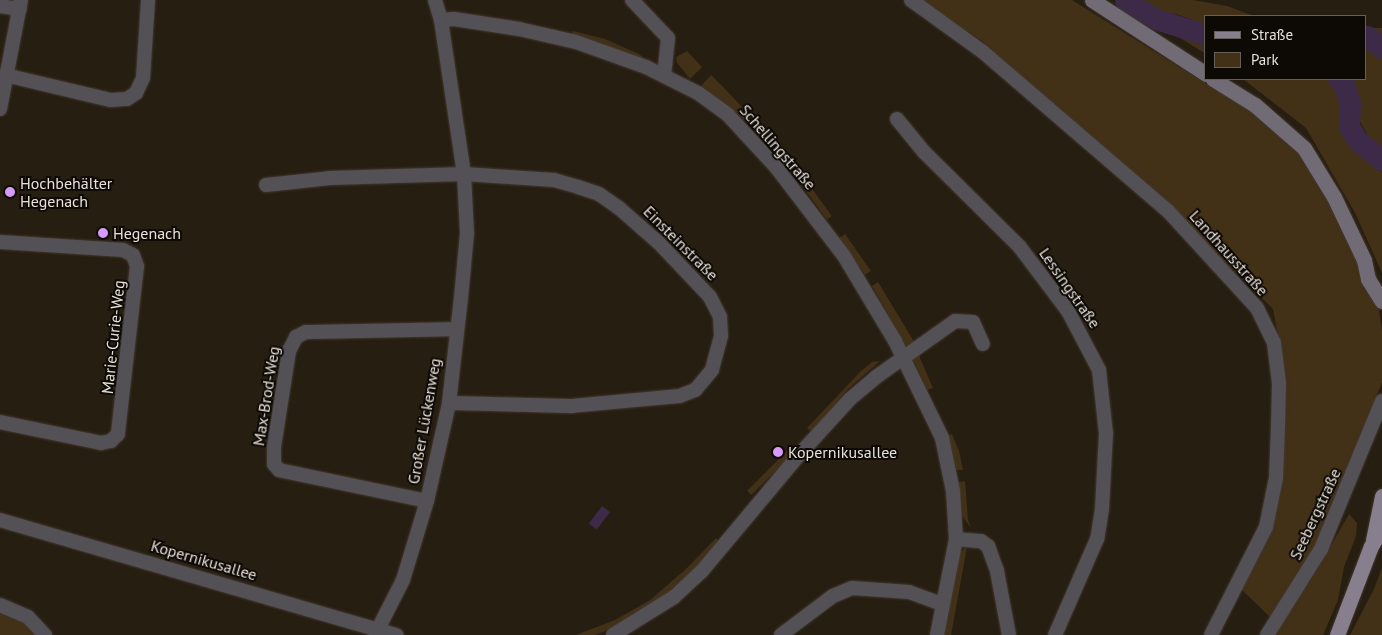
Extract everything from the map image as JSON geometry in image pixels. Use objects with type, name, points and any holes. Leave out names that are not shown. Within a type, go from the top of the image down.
[{"type":"main road","points":[[1092,0],[1204,73]]},
{"type":"main road","points":[[1215,80],[1255,105],[1304,148],[1334,197],[1364,260],[1382,284]]},
{"type":"main road","points":[[1364,260],[1368,279],[1382,301]]},
{"type":"main road","points":[[1372,546],[1382,496]]},
{"type":"main road","points":[[1337,635],[1372,546],[1382,529]]},
{"type":"street","points":[[5,75],[112,100],[127,99],[136,93],[143,78],[148,0]]},
{"type":"street","name":"Großer Lückenweg","points":[[376,633],[403,580],[428,502],[449,403],[467,233],[464,174],[441,20],[435,0]]},
{"type":"street","points":[[632,0],[668,38],[664,75]]},
{"type":"street","name":"Landhausstraße","points":[[911,0],[983,52],[1168,211],[1257,308],[1270,334],[1279,383],[1276,478],[1266,527],[1211,635]]},
{"type":"street","points":[[0,6],[20,5],[5,75],[0,109]]},
{"type":"street","name":"Schellingstraße","points":[[441,20],[454,19],[519,29],[576,42],[664,75],[728,115],[776,167],[844,256],[903,357],[942,438],[953,491],[956,539],[937,635]]},
{"type":"street","name":"Lessingstraße","points":[[897,119],[924,152],[1019,246],[1068,311],[1099,370],[1106,433],[1102,509],[1097,539],[1055,635]]},
{"type":"street","points":[[266,185],[330,178],[464,174]]},
{"type":"street","name":"Einsteinstraße","points":[[449,403],[572,406],[679,396],[705,382],[714,363],[721,336],[720,317],[704,290],[659,243],[599,194],[554,180],[464,174]]},
{"type":"street","name":"Marie-Curie-Weg","points":[[0,242],[123,250],[132,255],[137,266],[118,434],[111,441],[102,443],[0,422]]},
{"type":"street","points":[[613,635],[633,626],[674,597],[702,571],[757,503],[850,399],[903,357],[960,320],[973,322],[983,344]]},
{"type":"street","name":"Max-Brod-Weg","points":[[428,502],[279,470],[274,464],[274,447],[289,351],[296,337],[306,332],[456,329]]},
{"type":"street","name":"Seebergstraße","points":[[1267,635],[1320,549],[1382,401]]},
{"type":"street","name":"Kopernikusallee","points":[[0,520],[376,633],[397,635]]},
{"type":"street","points":[[956,539],[981,541],[988,546],[997,571],[1010,635]]},
{"type":"street","points":[[781,635],[833,596],[852,588],[910,592],[942,604]]},
{"type":"street","points":[[0,605],[28,617],[45,635]]},
{"type":"green space","points":[[918,0],[1072,0],[1261,118],[1299,155],[1325,196],[1378,305],[1382,330],[1382,382],[1323,532],[1273,620],[1240,588],[1272,525],[1279,342],[1273,309],[1178,216],[1064,120],[982,41]]},
{"type":"green space","points":[[1132,0],[1193,0],[1227,6],[1251,15],[1204,15],[1204,24],[1176,14],[1150,13]]},
{"type":"green space","points":[[1167,24],[1204,36],[1204,53],[1180,38]]},
{"type":"green space","points":[[1373,28],[1382,28],[1382,148],[1368,136],[1359,120],[1357,99],[1348,80],[1367,80],[1367,32]]},
{"type":"green space","points":[[573,31],[605,39],[639,54],[647,61],[572,34]]},
{"type":"green space","points":[[687,51],[702,67],[690,79],[677,63],[676,57]]},
{"type":"green space","points":[[711,75],[760,126],[756,130],[701,86]]},
{"type":"green space","points":[[1244,80],[1333,80],[1342,86],[1347,104],[1347,126],[1361,151],[1382,172],[1382,273],[1355,213],[1306,128]]},
{"type":"green space","points":[[807,182],[832,216],[827,220],[802,186]]},
{"type":"green space","points":[[845,234],[871,271],[865,275],[839,238]]},
{"type":"green space","points":[[878,282],[916,345],[908,349],[872,286]]},
{"type":"green space","points":[[917,351],[933,388],[927,390],[911,355]]},
{"type":"green space","points":[[880,361],[848,389],[812,432],[807,428],[860,372],[872,362]]},
{"type":"green space","points":[[952,434],[959,451],[963,470],[955,470],[946,437]]},
{"type":"green space","points":[[791,447],[795,451],[751,495],[747,491]]},
{"type":"green space","points":[[965,481],[968,520],[971,528],[961,514],[958,482]]},
{"type":"green space","points":[[1349,514],[1357,523],[1356,536],[1344,567],[1338,600],[1323,635],[1274,635],[1317,570]]},
{"type":"green space","points":[[716,538],[719,541],[701,563],[657,602],[611,629],[595,635],[576,635],[615,620],[650,600],[686,569]]},
{"type":"green space","points":[[967,547],[951,635],[944,635],[960,552]]},
{"type":"green space","points":[[1382,568],[1382,635],[1350,635],[1374,589]]},
{"type":"green space","points":[[0,611],[19,618],[40,635],[0,635]]},
{"type":"shaded area","points":[[602,506],[610,512],[597,530],[589,524]]},
{"type":"waterway","points":[[1125,0],[1156,19],[1204,34]]},
{"type":"waterway","points":[[1367,36],[1382,48]]},
{"type":"waterway","points":[[1339,80],[1344,84],[1350,104],[1349,126],[1357,140],[1382,160]]},
{"type":"place","name":"Hochbehälter Hegenach","points":[[10,192]]},
{"type":"place","name":"Hegenach","points":[[103,233]]},
{"type":"place","name":"Kopernikusallee","points":[[778,452]]}]
